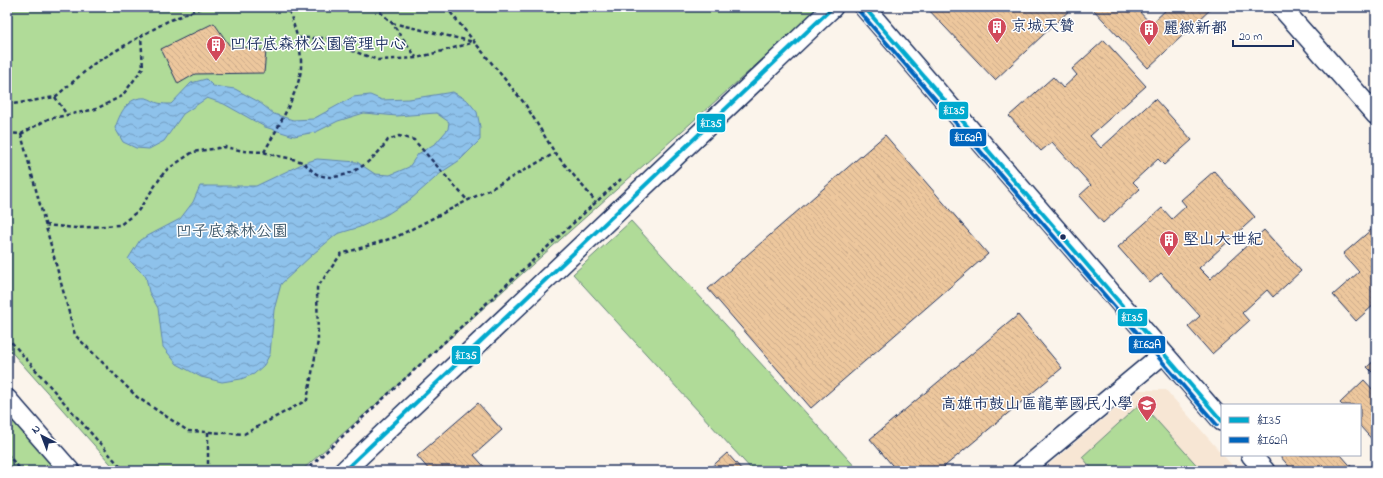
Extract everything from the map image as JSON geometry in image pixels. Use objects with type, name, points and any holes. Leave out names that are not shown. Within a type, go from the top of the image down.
[{"type":"street","points":[[344,471],[833,7]]},
{"type":"street","points":[[864,7],[1221,421]]},
{"type":"street","points":[[1281,7],[1376,114]]},
{"type":"street","points":[[1022,471],[1163,354]]},
{"type":"street","points":[[7,399],[70,471]]},
{"type":"street","points":[[1252,456],[1265,471]]},
{"type":"path","points":[[7,105],[55,97],[95,63],[168,21],[203,7]]},
{"type":"path","points":[[264,152],[293,96],[302,68],[298,38],[288,8],[300,7]]},
{"type":"path","points":[[375,7],[392,23],[417,58]]},
{"type":"path","points":[[446,7],[525,104],[555,153],[596,202]]},
{"type":"path","points":[[392,23],[475,42]]},
{"type":"path","points":[[7,133],[21,134],[48,119],[96,110],[122,96],[143,68],[141,36]]},
{"type":"path","points":[[298,38],[328,38],[353,51],[378,60],[417,58],[475,42]]},
{"type":"path","points":[[55,97],[67,115]]},
{"type":"path","points":[[21,134],[75,336],[137,397],[188,431],[244,434],[308,400],[318,341],[318,288],[340,254],[396,237],[496,186],[555,153]]},
{"type":"path","points":[[45,225],[76,228],[120,225],[138,212],[165,170],[193,152],[225,147],[244,151],[264,152],[277,157],[291,158],[304,163],[318,175],[343,177],[370,160],[388,140],[399,136],[414,140],[467,200]]},
{"type":"path","points":[[306,471],[625,175]]},
{"type":"path","points":[[7,337],[124,471]]},
{"type":"path","points":[[208,432],[208,471]]},
{"type":"path","points":[[7,454],[22,471]]},
{"type":"shaded area","name":"高雄市鼓山區龍華國民小學","points":[[1138,390],[1166,390],[1221,453],[1221,456],[1224,456],[1237,471],[1041,471]]},
{"type":"green space","name":"凹子底森林公園","points":[[7,7],[821,7],[301,471],[117,471],[7,347]]},
{"type":"green space","points":[[631,221],[859,471],[753,471],[573,274]]},
{"type":"green space","points":[[1141,403],[1202,471],[1094,471],[1082,457]]},
{"type":"green space","points":[[7,412],[60,471],[7,471]]},
{"type":"water","points":[[206,79],[213,86],[235,89],[259,102],[274,114],[293,120],[313,119],[353,97],[370,95],[382,100],[409,99],[453,92],[468,101],[477,112],[480,127],[480,140],[460,160],[442,172],[411,199],[386,215],[360,227],[337,234],[281,284],[274,310],[270,354],[264,365],[254,374],[241,379],[222,382],[201,377],[177,364],[163,347],[158,308],[149,292],[146,277],[128,259],[140,240],[180,219],[193,202],[200,186],[256,186],[304,163],[317,159],[357,162],[375,174],[390,175],[409,167],[418,154],[436,143],[448,129],[449,122],[436,113],[397,116],[364,113],[338,121],[316,132],[294,136],[265,127],[224,104],[207,98],[183,114],[164,141],[149,149],[136,148],[123,142],[115,128],[119,117],[129,103],[139,98],[146,98],[158,103],[171,104],[191,83]]},
{"type":"building","name":"京城天贊","points":[[926,7],[1073,7],[995,80]]},
{"type":"building","name":"麗緻新都","points":[[1091,7],[1135,7],[1151,24],[1169,7],[1213,7],[1148,68]]},
{"type":"building","points":[[1369,7],[1376,7],[1376,12]]},
{"type":"building","name":"凹仔底森林公園管理中心","points":[[214,23],[229,45],[266,51],[264,73],[195,74],[178,84],[161,49]]},
{"type":"building","points":[[1104,40],[1146,86],[1090,136],[1101,148],[1155,99],[1192,140],[1164,165],[1158,159],[1133,182],[1140,189],[1103,223],[1079,196],[1091,185],[1052,142],[1041,151],[1009,116],[1053,77],[1063,88],[1077,75],[1072,69]]},
{"type":"building","points":[[885,135],[988,254],[811,408],[708,289]]},
{"type":"building","name":"堅山大世紀","points":[[1214,171],[1255,217],[1199,268],[1210,279],[1264,230],[1301,271],[1273,297],[1267,290],[1242,313],[1249,321],[1212,354],[1188,327],[1200,316],[1161,273],[1150,283],[1118,247],[1162,208],[1172,219],[1186,206],[1181,200]]},
{"type":"building","points":[[1372,229],[1376,233],[1376,303],[1356,321],[1333,295],[1359,272],[1343,254]]},
{"type":"building","points":[[1018,315],[1062,368],[939,471],[897,471],[870,439]]},
{"type":"building","points":[[1376,359],[1376,376],[1367,367]]},
{"type":"building","points":[[1364,380],[1376,393],[1376,444],[1361,427],[1361,404],[1340,403]]},
{"type":"building","points":[[478,403],[502,430],[474,455],[488,471],[430,471],[417,456]]},
{"type":"building","points":[[727,453],[743,471],[707,471]]},
{"type":"building","points":[[1280,456],[1342,456],[1355,471],[1293,471]]},
{"type":"transit line","name":"紅35","points":[[344,471],[833,7]]},
{"type":"transit line","name":"紅35","points":[[864,7],[1221,420]]},
{"type":"transit line","name":"紅62A","points":[[859,11],[1217,425]]},
{"type":"place","name":"京城天贊","points":[[997,44]]},
{"type":"place","name":"麗緻新都","points":[[1149,46]]},
{"type":"place","name":"凹仔底森林公園管理中心","points":[[216,62]]},
{"type":"place","name":"堅山大世紀","points":[[1169,257]]},
{"type":"place","name":"高雄市鼓山區龍華國民小學","points":[[1147,422]]}]
